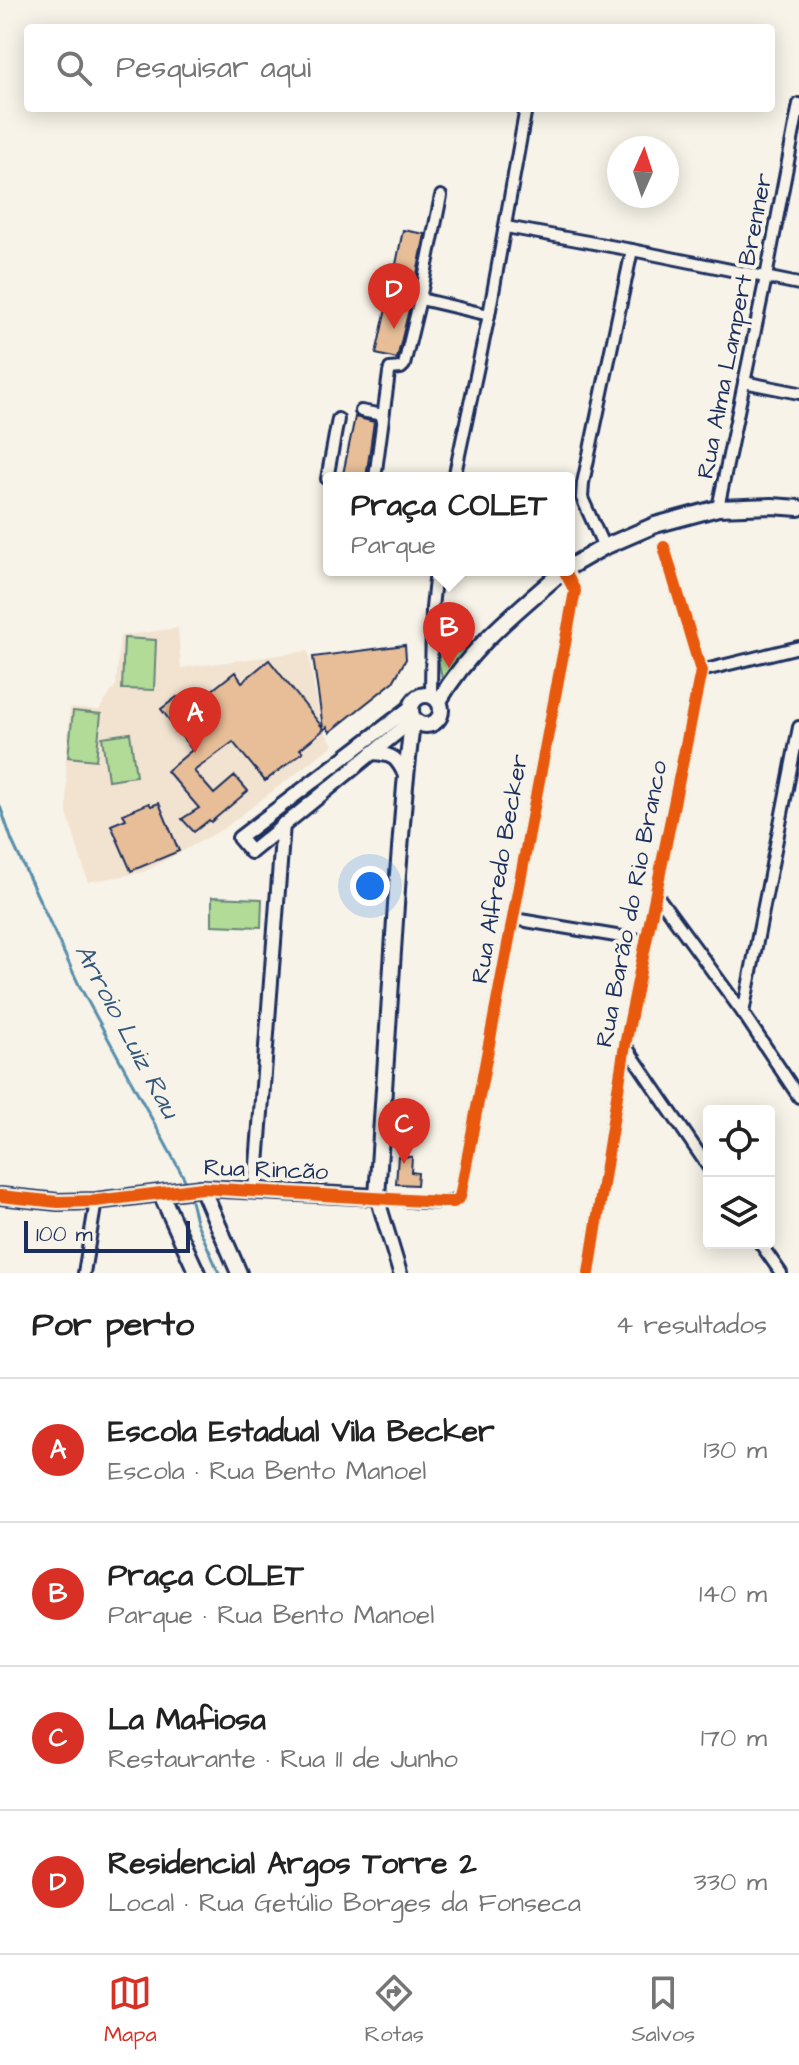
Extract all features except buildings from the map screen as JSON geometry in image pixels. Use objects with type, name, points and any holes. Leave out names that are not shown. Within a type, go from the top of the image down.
[{"type":"main road","points":[[575,564],[604,547],[655,525],[718,508],[799,508]]},
{"type":"main road","points":[[435,698],[488,637],[558,576]]},
{"type":"main road","points":[[377,1197],[398,874],[411,731],[417,717],[417,698],[421,695],[435,698],[441,706],[441,716],[433,724],[417,717]]},
{"type":"main road","points":[[199,1188],[239,1273]]},
{"type":"main road","name":"Rua Rincão","points":[[0,1196],[58,1202],[96,1201],[199,1188],[377,1197]]},
{"type":"main road","points":[[166,1193],[197,1273]]},
{"type":"street","name":"Rua Alma Lampert Brenner","points":[[718,508],[799,104]]},
{"type":"street","points":[[455,472],[489,315],[525,112]]},
{"type":"street","points":[[376,472],[390,369],[404,365],[441,196]]},
{"type":"street","points":[[506,227],[799,284]]},
{"type":"street","points":[[604,547],[582,498],[583,483],[632,250]]},
{"type":"street","points":[[382,290],[489,315]]},
{"type":"street","points":[[744,382],[799,393]]},
{"type":"street","points":[[361,411],[383,415]]},
{"type":"street","points":[[328,472],[338,419]]},
{"type":"street","name":"Rua Barão do Rio Branco","points":[[589,1273],[625,1045],[701,671],[664,547]]},
{"type":"street","points":[[435,576],[432,608],[435,698]]},
{"type":"street","name":"Rua Alfredo Becker","points":[[466,1177],[575,591],[569,576]]},
{"type":"street","points":[[701,671],[799,647]]},
{"type":"street","points":[[417,717],[251,852],[239,838],[325,770],[417,717]]},
{"type":"street","points":[[743,1013],[799,727]]},
{"type":"street","points":[[372,753],[391,756],[407,772]]},
{"type":"street","points":[[255,1191],[283,824]]},
{"type":"street","points":[[656,894],[743,1013],[799,1097]]},
{"type":"street","points":[[514,919],[646,941]]},
{"type":"street","points":[[625,1045],[703,1159]]},
{"type":"street","name":"Rua Rincão","points":[[377,1197],[454,1202],[460,1197],[466,1177]]},
{"type":"street","points":[[377,1197],[400,1273]]},
{"type":"street","points":[[84,1273],[96,1201]]},
{"type":"street","points":[[764,1249],[781,1273]]},
{"type":"shaded area","points":[[178,628],[181,668],[308,651],[321,724],[333,745],[223,829],[144,872],[88,882],[67,813],[66,760],[70,708],[99,710],[116,685],[120,636]]},
{"type":"green space","points":[[124,638],[156,640],[154,690],[122,689]]},
{"type":"green space","points":[[475,641],[478,644],[443,684],[437,653],[458,652]]},
{"type":"green space","points":[[73,711],[101,714],[96,760],[68,757]]},
{"type":"green space","points":[[130,733],[136,776],[108,780],[102,737]]},
{"type":"green space","points":[[212,897],[262,899],[261,927],[212,925]]},
{"type":"waterway","name":"Arroio Luiz Rau","points":[[0,806],[12,841],[79,985],[186,1186]]},
{"type":"waterway","name":"Arroio Luiz Rau","points":[[189,1193],[196,1221],[219,1273]]},
{"type":"cycle path","points":[[589,1273],[625,1045],[701,671],[664,547]]},
{"type":"cycle path","points":[[0,1196],[58,1202],[96,1201],[202,1188],[442,1202],[454,1202],[460,1197],[575,591],[567,576]]},
{"type":"place","name":"Residencial Argos Torre 2","points":[[394,329]]},
{"type":"place","name":"Praça COLET","points":[[449,668]]},
{"type":"place","name":"Escola Estadual Vila Becker","points":[[195,753]]},
{"type":"place","name":"La Mafiosa","points":[[404,1164]]}]
